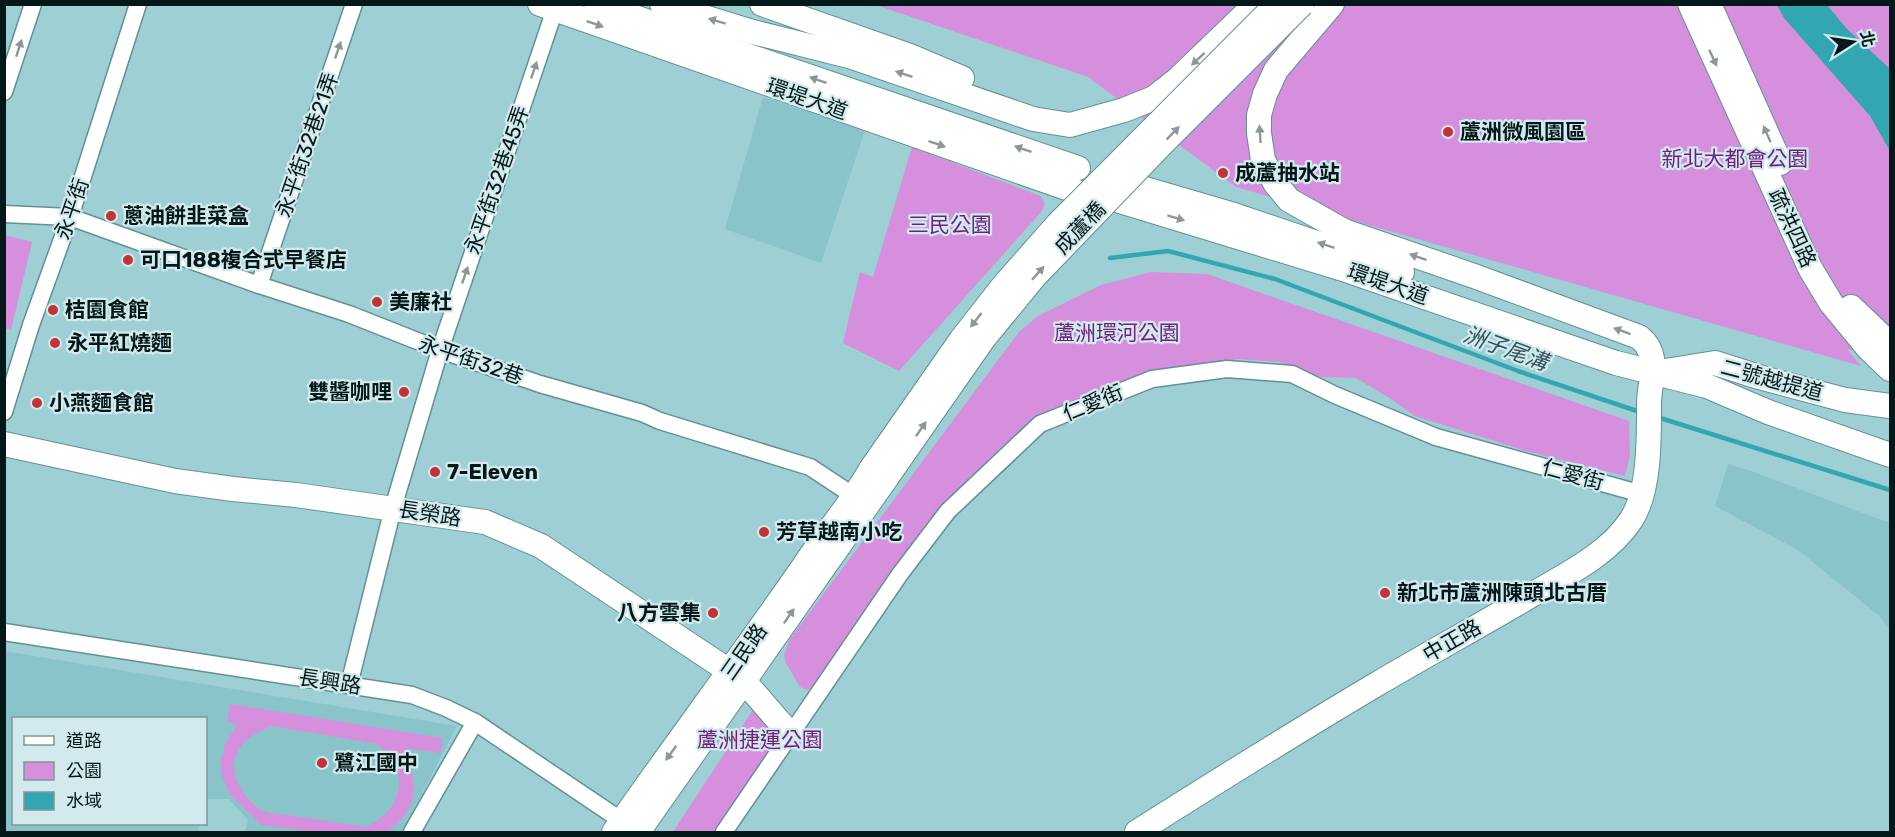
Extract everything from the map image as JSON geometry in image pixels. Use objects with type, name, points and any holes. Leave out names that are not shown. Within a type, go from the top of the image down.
[{"type":"street","points":[[4,92],[33,4]]},
{"type":"street","name":"永平街","points":[[4,412],[31,325],[70,217],[138,4]]},
{"type":"street","name":"永平街32巷21弄","points":[[259,285],[354,4]]},
{"type":"street","name":"環堤大道","points":[[596,4],[1078,168]]},
{"type":"street","points":[[662,4],[749,31],[849,56],[1034,119],[1070,125],[1124,110],[1154,98],[1177,80],[1256,4]]},
{"type":"street","points":[[762,4],[910,56],[969,81],[1034,119]]},
{"type":"street","name":"成蘆橋","points":[[879,473],[960,340],[1004,285],[1057,225],[1277,4]]},
{"type":"street","name":"成蘆橋","points":[[879,473],[1035,276],[1160,146],[1302,4]]},
{"type":"street","points":[[1332,4],[1283,61],[1272,78],[1259,115],[1263,160],[1275,183],[1289,200],[1344,231],[1639,337],[1651,352],[1654,363],[1653,373]]},
{"type":"street","name":"疏洪四路","points":[[1690,4],[1810,268],[1831,303],[1868,348],[1890,369]]},
{"type":"street","name":"疏洪四路","points":[[1709,4],[1824,262],[1853,310],[1890,344]]},
{"type":"street","name":"環堤大道","points":[[550,6],[1074,191]]},
{"type":"street","name":"永平街32巷45弄","points":[[349,685],[393,508],[440,350],[550,6]]},
{"type":"street","name":"環堤大道","points":[[1128,193],[1616,363],[1707,386],[1768,412],[1890,455]]},
{"type":"street","name":"永平街32巷","points":[[4,214],[70,217],[540,384],[642,413],[670,424],[810,467],[862,501]]},
{"type":"street","name":"二號越提道","points":[[1653,373],[1715,363],[1845,400],[1890,406]]},
{"type":"street","name":"仁愛街","points":[[724,832],[900,574],[948,511],[1040,424],[1152,379],[1227,369],[1292,374],[1335,395],[1436,437],[1642,494]]},
{"type":"street","name":"中正路","points":[[1137,832],[1359,695],[1571,572],[1610,545],[1632,518],[1642,494],[1653,373]]},
{"type":"street","name":"長榮路","points":[[4,444],[175,481],[393,508],[485,522],[541,546],[737,676],[790,734]]},
{"type":"street","name":"三民路","points":[[624,829],[737,676],[862,501],[879,473]]},
{"type":"street","name":"長興路","points":[[4,632],[412,695],[446,708],[475,723],[624,829]]},
{"type":"street","points":[[412,832],[475,723]]},
{"type":"shaded area","points":[[763,97],[865,130],[821,263],[725,229]]},
{"type":"shaded area","points":[[1728,464],[1890,523],[1890,630],[1878,615],[1798,550],[1715,506]]},
{"type":"shaded area","name":"鷺江國中","points":[[4,651],[457,726],[402,832],[245,832],[248,820],[229,799],[207,799],[207,717],[12,717],[12,825],[200,825],[198,832],[5,832]]},
{"type":"green space","name":"蘆洲微風園區","points":[[876,5],[1890,5],[1890,359],[1847,349],[1861,366],[1236,187],[1088,77]]},
{"type":"green space","name":"三民公園","points":[[912,147],[1040,196],[1045,203],[1042,211],[899,371],[843,343],[860,272],[873,277]]},
{"type":"green space","points":[[5,235],[32,242],[11,330],[5,328]]},
{"type":"green space","name":"蘆洲環河公園","points":[[1151,272],[1207,274],[1629,421],[1630,455],[1625,476],[1526,451],[1415,416],[1356,378],[1321,377],[1280,362],[1238,359],[1155,374],[1069,403],[1000,448],[944,506],[814,688],[807,690],[800,687],[784,655],[790,639],[1019,332],[1038,316],[1101,285]]},
{"type":"green space","name":"蘆洲捷運公園","points":[[760,699],[790,734],[726,832],[673,832]]},
{"type":"green space","points":[[230,704],[443,738],[440,753],[406,748],[414,794],[407,813],[388,832],[316,832],[261,825],[229,793],[221,773],[221,759],[225,745],[237,724],[227,722]],"holes":[[[272,726],[377,744],[396,766],[398,789],[387,812],[365,827],[263,811],[246,796],[235,773],[235,759],[241,746],[258,732]]]},
{"type":"water","points":[[1777,5],[1827,5],[1847,29],[1890,69],[1890,151],[1870,116],[1784,18]]},
{"type":"waterway","name":"洲子尾溝","points":[[1110,258],[1168,251],[1275,279],[1518,371],[1640,412]]},
{"type":"waterway","name":"洲子尾溝","points":[[1657,417],[1890,490]]},
{"type":"place","name":"蘆洲微風園區","points":[[1448,132]]},
{"type":"place","name":"成蘆抽水站","points":[[1223,173]]},
{"type":"place","name":"蔥油餅韭菜盒","points":[[111,216]]},
{"type":"place","name":"可口188複合式早餐店","points":[[128,260]]},
{"type":"place","name":"美廉社","points":[[377,302]]},
{"type":"place","name":"桔園食館","points":[[53,310]]},
{"type":"place","name":"永平紅燒麵","points":[[55,343]]},
{"type":"place","name":"雙醬咖哩","points":[[404,392]]},
{"type":"place","name":"小燕麵食館","points":[[37,403]]},
{"type":"place","name":"7-Eleven","points":[[435,472]]},
{"type":"place","name":"芳草越南小吃","points":[[764,532]]},
{"type":"place","name":"新北市蘆洲陳頭北古厝","points":[[1385,593]]},
{"type":"place","name":"八方雲集","points":[[713,613]]},
{"type":"place","name":"鷺江國中","points":[[322,763]]},
{"type":"park label","name":"新北大都會公園","points":[[1735,159]]}]
